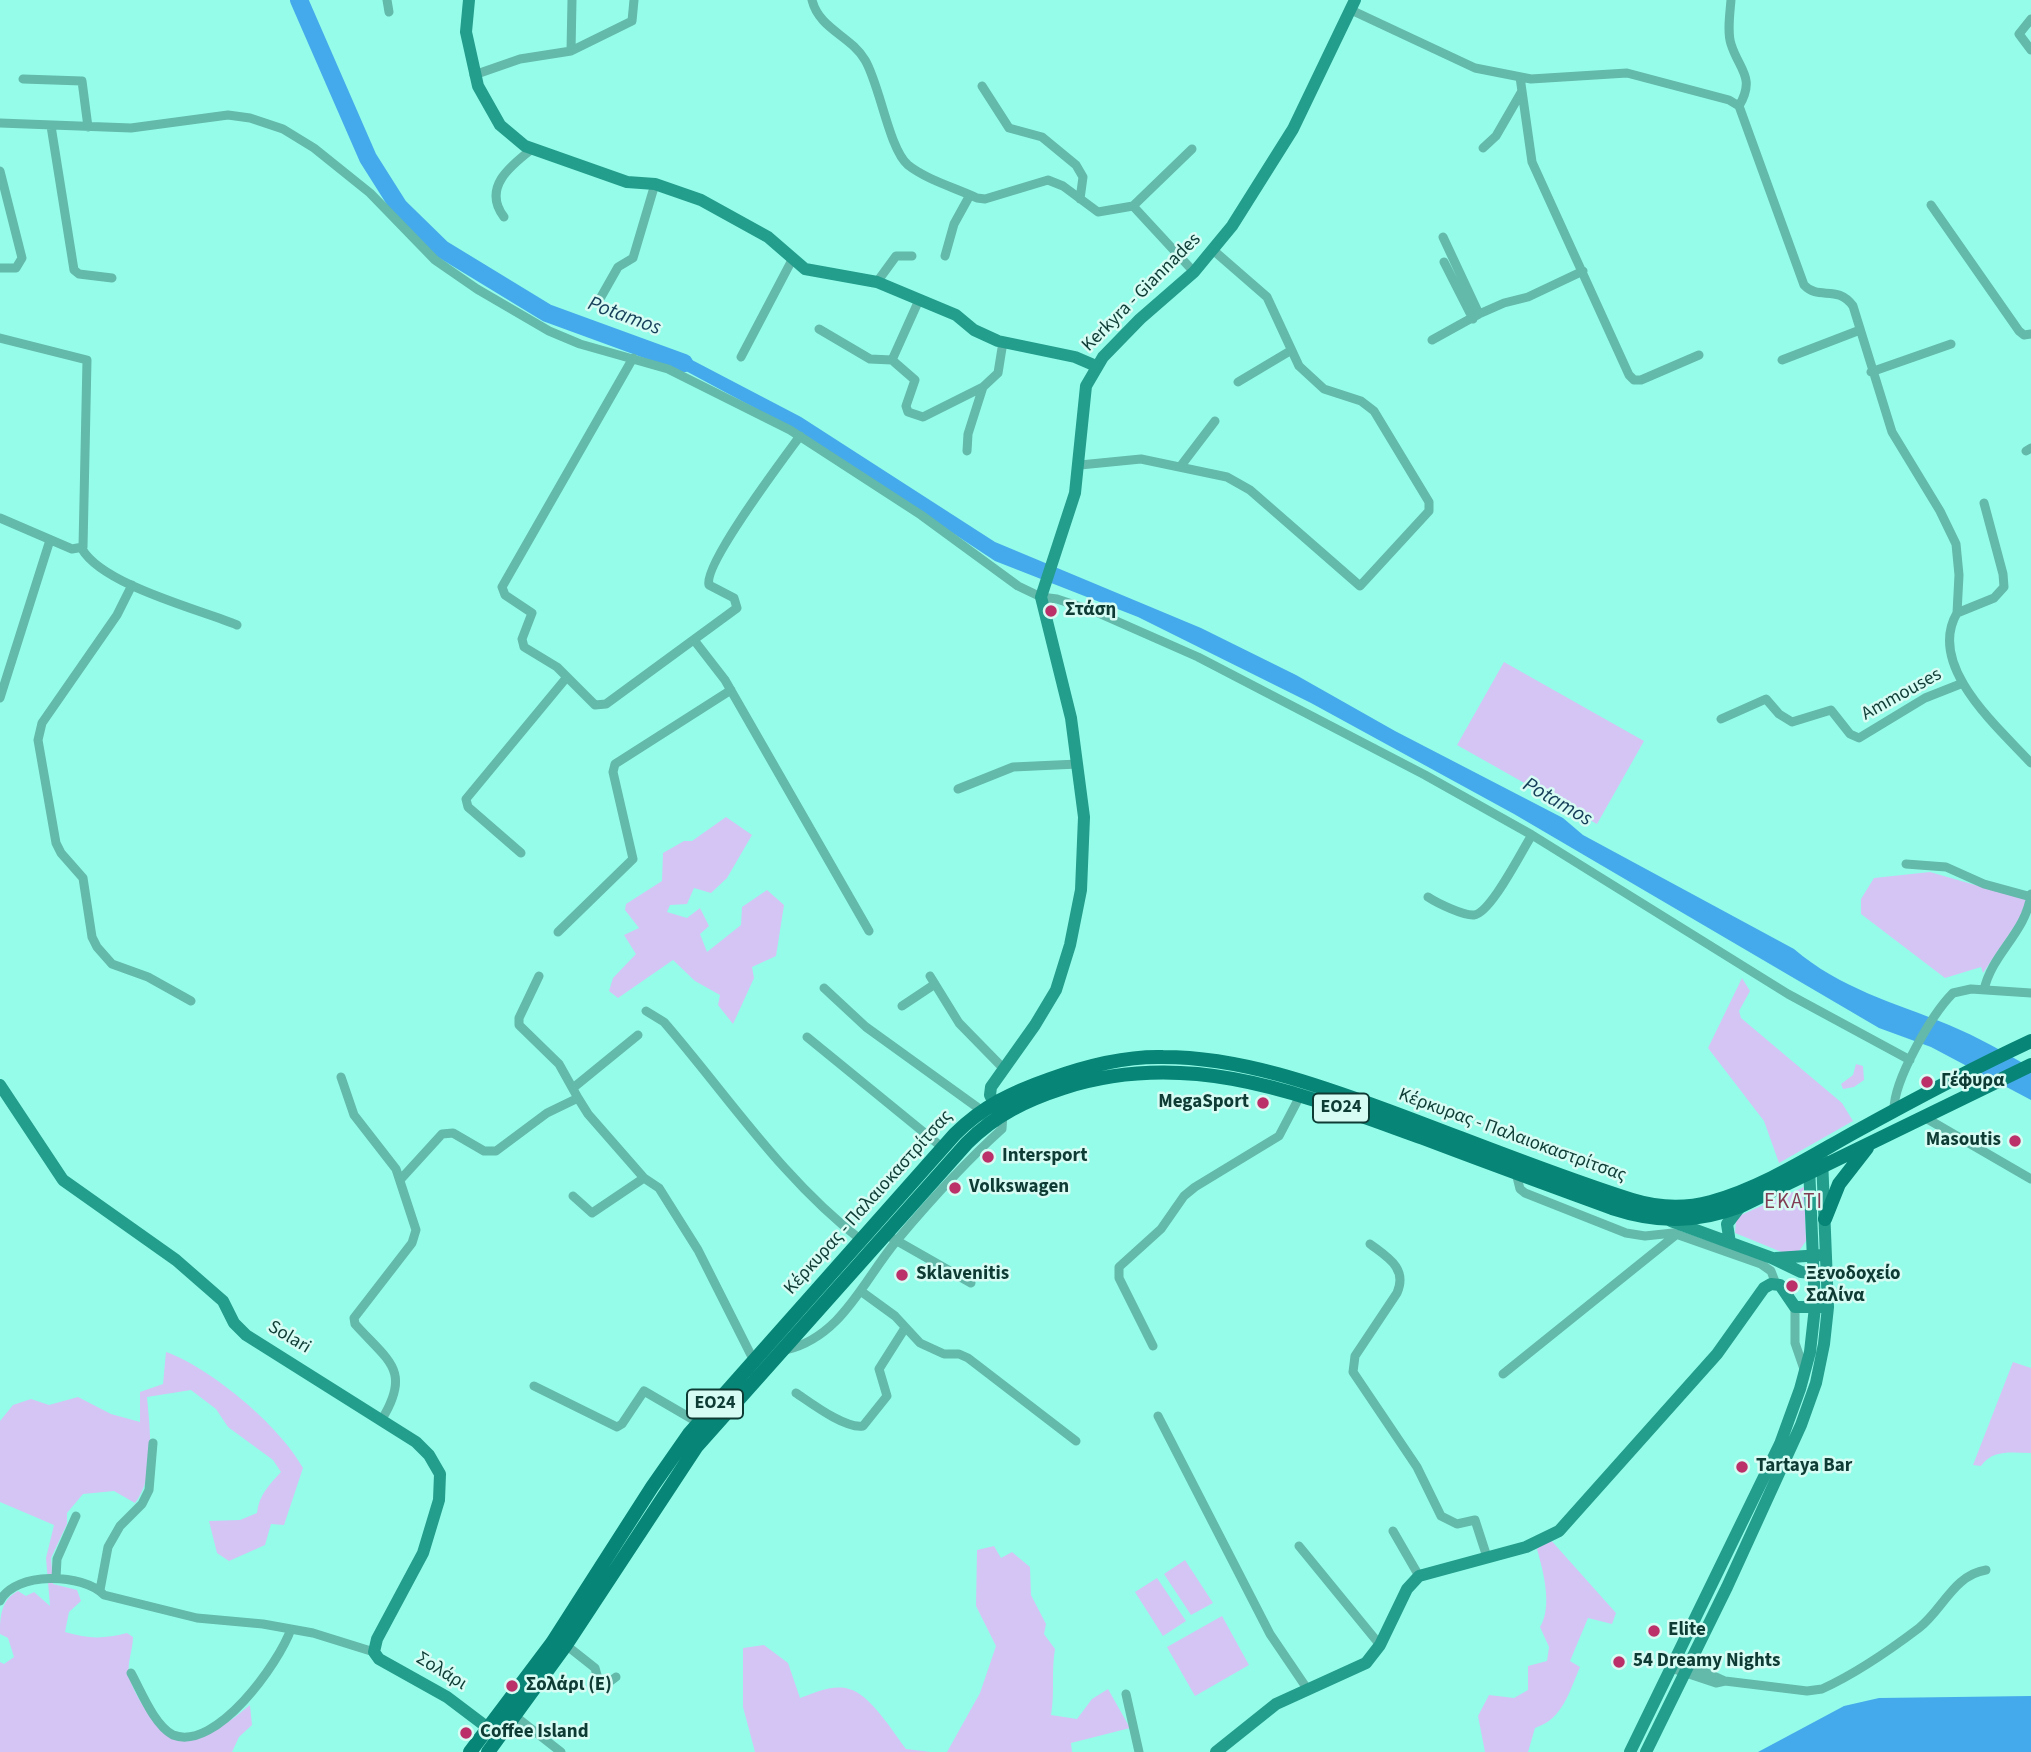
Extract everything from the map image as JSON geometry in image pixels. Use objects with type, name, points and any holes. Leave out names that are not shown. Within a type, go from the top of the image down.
[{"type":"main road","points":[[469,0],[466,32],[474,75],[486,104],[500,125],[532,149],[627,182],[655,184],[701,200],[768,237],[805,269],[877,282],[956,315],[974,330],[1003,342],[1075,357],[1096,366]]},
{"type":"main road","name":"Kerkyra - Giannades","points":[[1041,597],[1075,493],[1080,466],[1083,397],[1096,366],[1140,319],[1194,272],[1213,250],[1283,147],[1353,5]]},
{"type":"main road","points":[[996,1107],[1004,1069],[1053,996],[1070,945],[1081,890],[1084,850],[1078,764],[1066,689],[1043,616],[1041,597]]},
{"type":"main road","name":"Κέρκυρας - Παλαιοκαστρίτσας","points":[[490,1750],[566,1645],[683,1463],[779,1351],[891,1237],[996,1107],[1064,1073],[1122,1060],[1167,1056],[1206,1060],[1263,1072],[1338,1093],[1616,1195],[1659,1206],[1698,1205],[1725,1198],[1815,1154],[1964,1073],[2031,1041]]},
{"type":"main road","name":"Κέρκυρας - Παλαιοκαστρίτσας","points":[[996,1107],[1082,1083],[1153,1070],[1212,1075],[1300,1096],[1630,1214],[1674,1227],[1741,1206],[2031,1065]]},
{"type":"main road","name":"Solari","points":[[0,1085],[56,1171],[75,1191],[176,1260],[223,1301],[234,1323],[246,1335],[382,1419],[426,1452],[440,1474],[442,1485],[423,1553],[377,1639],[374,1652]]},
{"type":"main road","points":[[1820,1255],[1825,1219],[1839,1184],[1871,1143]]},
{"type":"main road","points":[[1646,1752],[1807,1410],[1822,1359],[1815,1154]]},
{"type":"main road","name":"Κέρκυρας - Παλαιοκαστρίτσας","points":[[470,1752],[552,1643],[652,1487],[699,1423],[861,1240],[953,1157]]},
{"type":"main road","points":[[1816,1171],[1825,1219]]},
{"type":"main road","points":[[1730,1243],[1727,1224],[1732,1212],[1741,1206]]},
{"type":"main road","points":[[1674,1227],[1730,1243],[1801,1272],[1821,1274]]},
{"type":"main road","points":[[1772,1258],[1820,1255]]},
{"type":"main road","points":[[1216,1752],[1268,1709],[1366,1662],[1380,1645],[1407,1590],[1419,1576],[1526,1547],[1559,1531],[1717,1354],[1764,1288],[1776,1284],[1785,1288],[1795,1307],[1821,1307]]},
{"type":"main road","points":[[1630,1752],[1780,1444],[1805,1372],[1821,1307]]},
{"type":"main road","name":"Σολάρι","points":[[374,1652],[379,1659],[455,1702],[488,1728]]},
{"type":"main road","points":[[488,1728],[490,1750]]},
{"type":"street","points":[[387,0],[389,12]]},
{"type":"street","points":[[571,51],[572,0]]},
{"type":"street","points":[[474,75],[520,59],[571,51],[632,21],[634,0]]},
{"type":"street","points":[[812,0],[826,23],[856,46],[866,61],[903,159],[916,169],[970,195],[985,199],[1048,180],[1055,181],[1103,213],[1133,206],[1192,149]]},
{"type":"street","points":[[1731,0],[1730,44],[1746,80],[1745,94],[1739,106]]},
{"type":"street","points":[[1353,5],[1460,63],[1520,77],[1627,73],[1729,100],[1739,106],[1804,285],[1813,292],[1844,296],[1853,306],[1871,372],[1892,432],[1940,511],[1956,544],[1959,575],[1957,613],[1949,642],[1951,656],[1976,704],[2031,763]]},
{"type":"street","points":[[2031,19],[2020,34],[2031,50]]},
{"type":"street","points":[[1520,77],[1532,162],[1631,378],[1641,380],[1699,355]]},
{"type":"street","points":[[23,79],[82,81],[88,127]]},
{"type":"street","points":[[982,86],[1009,128],[1042,137],[1076,164],[1083,177],[1080,199]]},
{"type":"street","points":[[1483,148],[1496,136],[1522,91]]},
{"type":"street","points":[[0,123],[131,128],[228,115],[250,118],[283,130],[314,148],[370,193],[435,260],[477,289],[549,331],[580,344],[668,369],[800,436],[921,515],[1017,586],[1041,597],[1057,598],[1096,612],[1198,656],[1425,775],[1532,835],[1788,994],[1910,1060]]},
{"type":"street","points":[[51,126],[74,270],[79,274],[112,278]]},
{"type":"street","points":[[503,217],[497,206],[497,185],[509,167],[532,149]]},
{"type":"street","points":[[0,171],[22,255],[16,268],[0,268]]},
{"type":"street","points":[[601,297],[618,267],[633,258],[655,184]]},
{"type":"street","points":[[945,256],[954,224],[970,195]]},
{"type":"street","points":[[1931,205],[2019,331],[2024,335],[2031,334]]},
{"type":"street","points":[[1133,206],[1194,272]]},
{"type":"street","points":[[1443,237],[1476,317]]},
{"type":"street","points":[[1080,466],[1132,458],[1227,477],[1242,484],[1360,586],[1428,513],[1430,505],[1374,411],[1361,401],[1324,389],[1299,366],[1267,297],[1213,250]]},
{"type":"street","points":[[877,282],[896,256],[912,256]]},
{"type":"street","points":[[741,357],[792,260]]},
{"type":"street","points":[[1444,262],[1476,317]]},
{"type":"street","points":[[1432,340],[1504,303],[1528,297],[1583,271]]},
{"type":"street","points":[[892,360],[919,300]]},
{"type":"street","points":[[819,329],[870,359],[892,360],[914,377],[915,383],[906,405],[908,412],[917,417],[983,387],[998,373],[1003,342]]},
{"type":"street","points":[[1782,359],[1860,330]]},
{"type":"street","points":[[0,338],[88,360],[85,538],[82,549]]},
{"type":"street","points":[[1871,372],[1951,344]]},
{"type":"street","points":[[1238,382],[1290,351]]},
{"type":"street","points":[[633,358],[502,587],[505,595],[532,613],[522,642],[524,647],[548,660],[593,703],[603,705],[737,608],[734,598],[709,585],[708,576],[724,544],[800,436]]},
{"type":"street","points":[[967,451],[968,434],[983,387]]},
{"type":"street","points":[[1180,467],[1214,421]]},
{"type":"street","points":[[1957,613],[1994,598],[2004,587],[1984,503]]},
{"type":"street","points":[[1,522],[75,550],[82,549]]},
{"type":"street","points":[[0,698],[50,540]]},
{"type":"street","points":[[82,549],[92,561],[132,585],[237,625]]},
{"type":"street","points":[[132,585],[117,615],[42,723],[38,740],[56,843],[61,853],[83,878],[93,942],[112,964],[148,977],[191,1001]]},
{"type":"street","points":[[694,640],[731,690],[869,931]]},
{"type":"street","points":[[521,853],[468,807],[466,799],[567,677]]},
{"type":"street","name":"Ammouses","points":[[1721,719],[1766,699],[1779,715],[1792,722],[1831,710],[1850,734],[1859,738],[1925,698],[1963,683]]},
{"type":"street","points":[[558,932],[633,859],[613,772],[615,764],[731,690]]},
{"type":"street","points":[[958,789],[1013,767],[1078,764]]},
{"type":"street","points":[[1428,897],[1439,905],[1471,915],[1479,913],[1491,902],[1532,835]]},
{"type":"street","points":[[1906,864],[1946,867],[1984,884],[2031,896],[2022,924],[1995,961],[1984,990]]},
{"type":"street","points":[[539,976],[519,1018],[519,1025],[559,1064],[578,1098],[601,1130],[644,1178],[659,1188],[698,1250],[754,1361]]},
{"type":"street","points":[[902,1006],[932,980],[959,1023],[1004,1069]]},
{"type":"street","points":[[824,988],[866,1027],[996,1107]]},
{"type":"street","points":[[1894,1111],[1896,1090],[1910,1060],[1939,1012],[1956,991],[2031,993]]},
{"type":"street","points":[[646,1011],[664,1022],[748,1127],[814,1201],[861,1240]]},
{"type":"street","points":[[573,1088],[638,1035]]},
{"type":"street","points":[[807,1037],[953,1157]]},
{"type":"street","points":[[341,1077],[354,1115],[393,1161],[414,1223],[415,1237],[354,1318],[355,1324],[386,1358],[396,1377],[396,1393],[382,1419]]},
{"type":"street","points":[[1153,1346],[1119,1278],[1119,1267],[1161,1229],[1184,1196],[1279,1136],[1300,1096]]},
{"type":"street","points":[[400,1180],[442,1134],[453,1133],[478,1149],[496,1151],[547,1113],[578,1098]]},
{"type":"street","points":[[1924,1116],[2031,1179]]},
{"type":"street","points":[[573,1196],[593,1213],[644,1178]]},
{"type":"street","points":[[1503,1374],[1674,1227],[1761,1264],[1771,1272],[1776,1284]]},
{"type":"street","points":[[779,1351],[817,1337],[834,1324],[862,1292],[891,1237],[971,1283]]},
{"type":"street","points":[[1370,1244],[1395,1264],[1400,1281],[1396,1293],[1355,1356],[1353,1372],[1417,1467],[1441,1516],[1457,1524],[1475,1520],[1487,1557]]},
{"type":"street","points":[[862,1292],[895,1316],[925,1346],[968,1358],[1076,1441]]},
{"type":"street","points":[[1795,1307],[1795,1343],[1805,1372]]},
{"type":"street","points":[[796,1393],[855,1427],[863,1426],[887,1396],[879,1369],[905,1328]]},
{"type":"street","points":[[534,1386],[617,1427],[622,1424],[644,1391],[699,1423]]},
{"type":"street","points":[[1158,1416],[1270,1634],[1308,1690]]},
{"type":"street","points":[[100,1590],[108,1547],[120,1526],[142,1504],[149,1490],[153,1443]]},
{"type":"street","points":[[56,1578],[57,1559],[76,1516]]},
{"type":"street","points":[[1393,1531],[1419,1576]]},
{"type":"street","points":[[1299,1546],[1380,1645]]},
{"type":"street","points":[[1673,1664],[1725,1681],[1807,1690],[1822,1689],[1918,1629],[1934,1615],[1961,1580],[1975,1572],[1986,1570]]},
{"type":"street","points":[[0,1601],[6,1591],[16,1586],[56,1578],[100,1590],[104,1595],[178,1614],[291,1629],[374,1652]]},
{"type":"street","points":[[131,1673],[167,1732],[182,1739],[197,1738],[230,1716],[250,1695],[275,1661],[291,1629]]},
{"type":"street","points":[[566,1645],[595,1668],[600,1682],[608,1683],[616,1677]]},
{"type":"street","points":[[1126,1694],[1139,1752]]},
{"type":"street","points":[[515,1716],[561,1752]]},
{"type":"shaded area","points":[[1504,662],[1644,741],[1597,824],[1457,745]]},
{"type":"shaded area","points":[[726,817],[752,835],[727,878],[711,893],[694,888],[687,904],[670,905],[667,912],[687,918],[700,908],[709,926],[700,934],[707,952],[741,925],[742,907],[767,890],[784,905],[776,956],[752,967],[754,978],[733,1024],[718,1005],[720,995],[695,981],[673,960],[618,998],[609,991],[613,978],[636,954],[624,935],[639,928],[625,910],[626,904],[662,881],[663,853],[684,841],[692,841]]},
{"type":"shaded area","points":[[1930,872],[2027,900],[2024,912],[1983,973],[1981,967],[1945,978],[1861,914],[1861,899],[1874,878]]},
{"type":"shaded area","points":[[1742,978],[1750,991],[1739,1011],[1741,1018],[1842,1103],[1853,1121],[1779,1163],[1764,1121],[1708,1048]]},
{"type":"shaded area","points":[[1856,1064],[1863,1066],[1864,1080],[1854,1087],[1843,1089],[1841,1084],[1853,1075]]},
{"type":"shaded area","points":[[1804,1187],[1806,1241],[1799,1251],[1784,1253],[1735,1233],[1736,1221],[1741,1215]]},
{"type":"shaded area","points":[[166,1352],[203,1371],[243,1400],[278,1434],[303,1468],[284,1525],[271,1524],[265,1545],[229,1561],[217,1553],[209,1521],[240,1520],[257,1513],[262,1496],[281,1472],[273,1460],[228,1427],[216,1409],[191,1390],[147,1397],[150,1452],[142,1492],[135,1503],[114,1491],[83,1494],[67,1513],[67,1524],[51,1558],[53,1584],[77,1590],[81,1601],[69,1612],[65,1632],[96,1637],[127,1633],[133,1637],[130,1680],[151,1718],[164,1728],[176,1735],[200,1736],[224,1724],[250,1705],[252,1725],[239,1737],[232,1752],[0,1752],[0,1662],[4,1664],[14,1657],[8,1638],[0,1634],[1,1615],[8,1599],[18,1591],[26,1596],[34,1592],[50,1606],[46,1558],[54,1525],[0,1502],[0,1421],[13,1405],[31,1399],[49,1405],[78,1397],[111,1414],[140,1422],[140,1392],[163,1384]]},
{"type":"shaded area","points":[[2013,1362],[2031,1368],[2031,1453],[1997,1454],[1981,1466],[1973,1465]]},
{"type":"shaded area","points":[[1549,1538],[1616,1613],[1612,1624],[1588,1618],[1570,1661],[1580,1667],[1564,1704],[1545,1724],[1535,1728],[1528,1752],[1485,1752],[1478,1716],[1489,1695],[1514,1698],[1528,1690],[1528,1666],[1547,1661],[1549,1647],[1540,1627],[1546,1609],[1546,1588],[1537,1549]]},
{"type":"shaded area","points":[[994,1546],[1001,1558],[1012,1552],[1030,1567],[1031,1595],[1046,1624],[1044,1634],[1055,1649],[1051,1715],[1077,1719],[1092,1699],[1108,1689],[1130,1728],[1071,1743],[1072,1752],[947,1752],[980,1693],[996,1646],[976,1606],[977,1550]]},
{"type":"shaded area","points":[[1185,1560],[1213,1603],[1191,1615],[1164,1574]]},
{"type":"shaded area","points":[[1157,1578],[1186,1621],[1163,1636],[1135,1592]]},
{"type":"shaded area","points":[[1222,1616],[1249,1665],[1195,1696],[1167,1647]]},
{"type":"shaded area","points":[[764,1645],[788,1663],[800,1698],[830,1688],[857,1692],[873,1706],[906,1749],[931,1752],[755,1752],[743,1707],[743,1648]]},
{"type":"water","points":[[671,349],[801,417],[995,542],[1201,628],[1296,675],[1395,731],[1563,818],[1583,835],[1794,949],[1830,975],[1960,1030],[2001,1051],[2031,1068],[2031,1100],[1931,1047],[1879,1028],[1514,814],[1311,703],[1138,617],[995,561],[803,434],[671,363],[665,354]]},
{"type":"water","points":[[2031,1696],[2031,1752],[1758,1752],[1844,1706],[1879,1698]]},
{"type":"waterway","name":"Potamos","points":[[299,0],[368,158],[399,207],[442,249],[547,313],[684,363]]},
{"type":"place","name":"Στάση","points":[[1051,611]]},
{"type":"place","name":"Γέφυρα","points":[[1927,1082]]},
{"type":"place","name":"MegaSport","points":[[1263,1103]]},
{"type":"place","name":"Masoutis","points":[[2015,1141]]},
{"type":"place","name":"Intersport","points":[[988,1157]]},
{"type":"place","name":"Volkswagen","points":[[955,1188]]},
{"type":"place","name":"Sklavenitis","points":[[902,1275]]},
{"type":"place","name":"Ξενοδοχείο Σαλίνα","points":[[1792,1286]]},
{"type":"place","name":"Tartaya Bar","points":[[1742,1467]]},
{"type":"place","name":"Elite","points":[[1654,1631]]},
{"type":"place","name":"54 Dreamy Nights","points":[[1619,1662]]},
{"type":"place","name":"Σολάρι (E)","points":[[512,1686]]},
{"type":"place","name":"Coffee Island","points":[[466,1733]]},
{"type":"district","name":"EKATI","points":[[1794,1203]]}]
